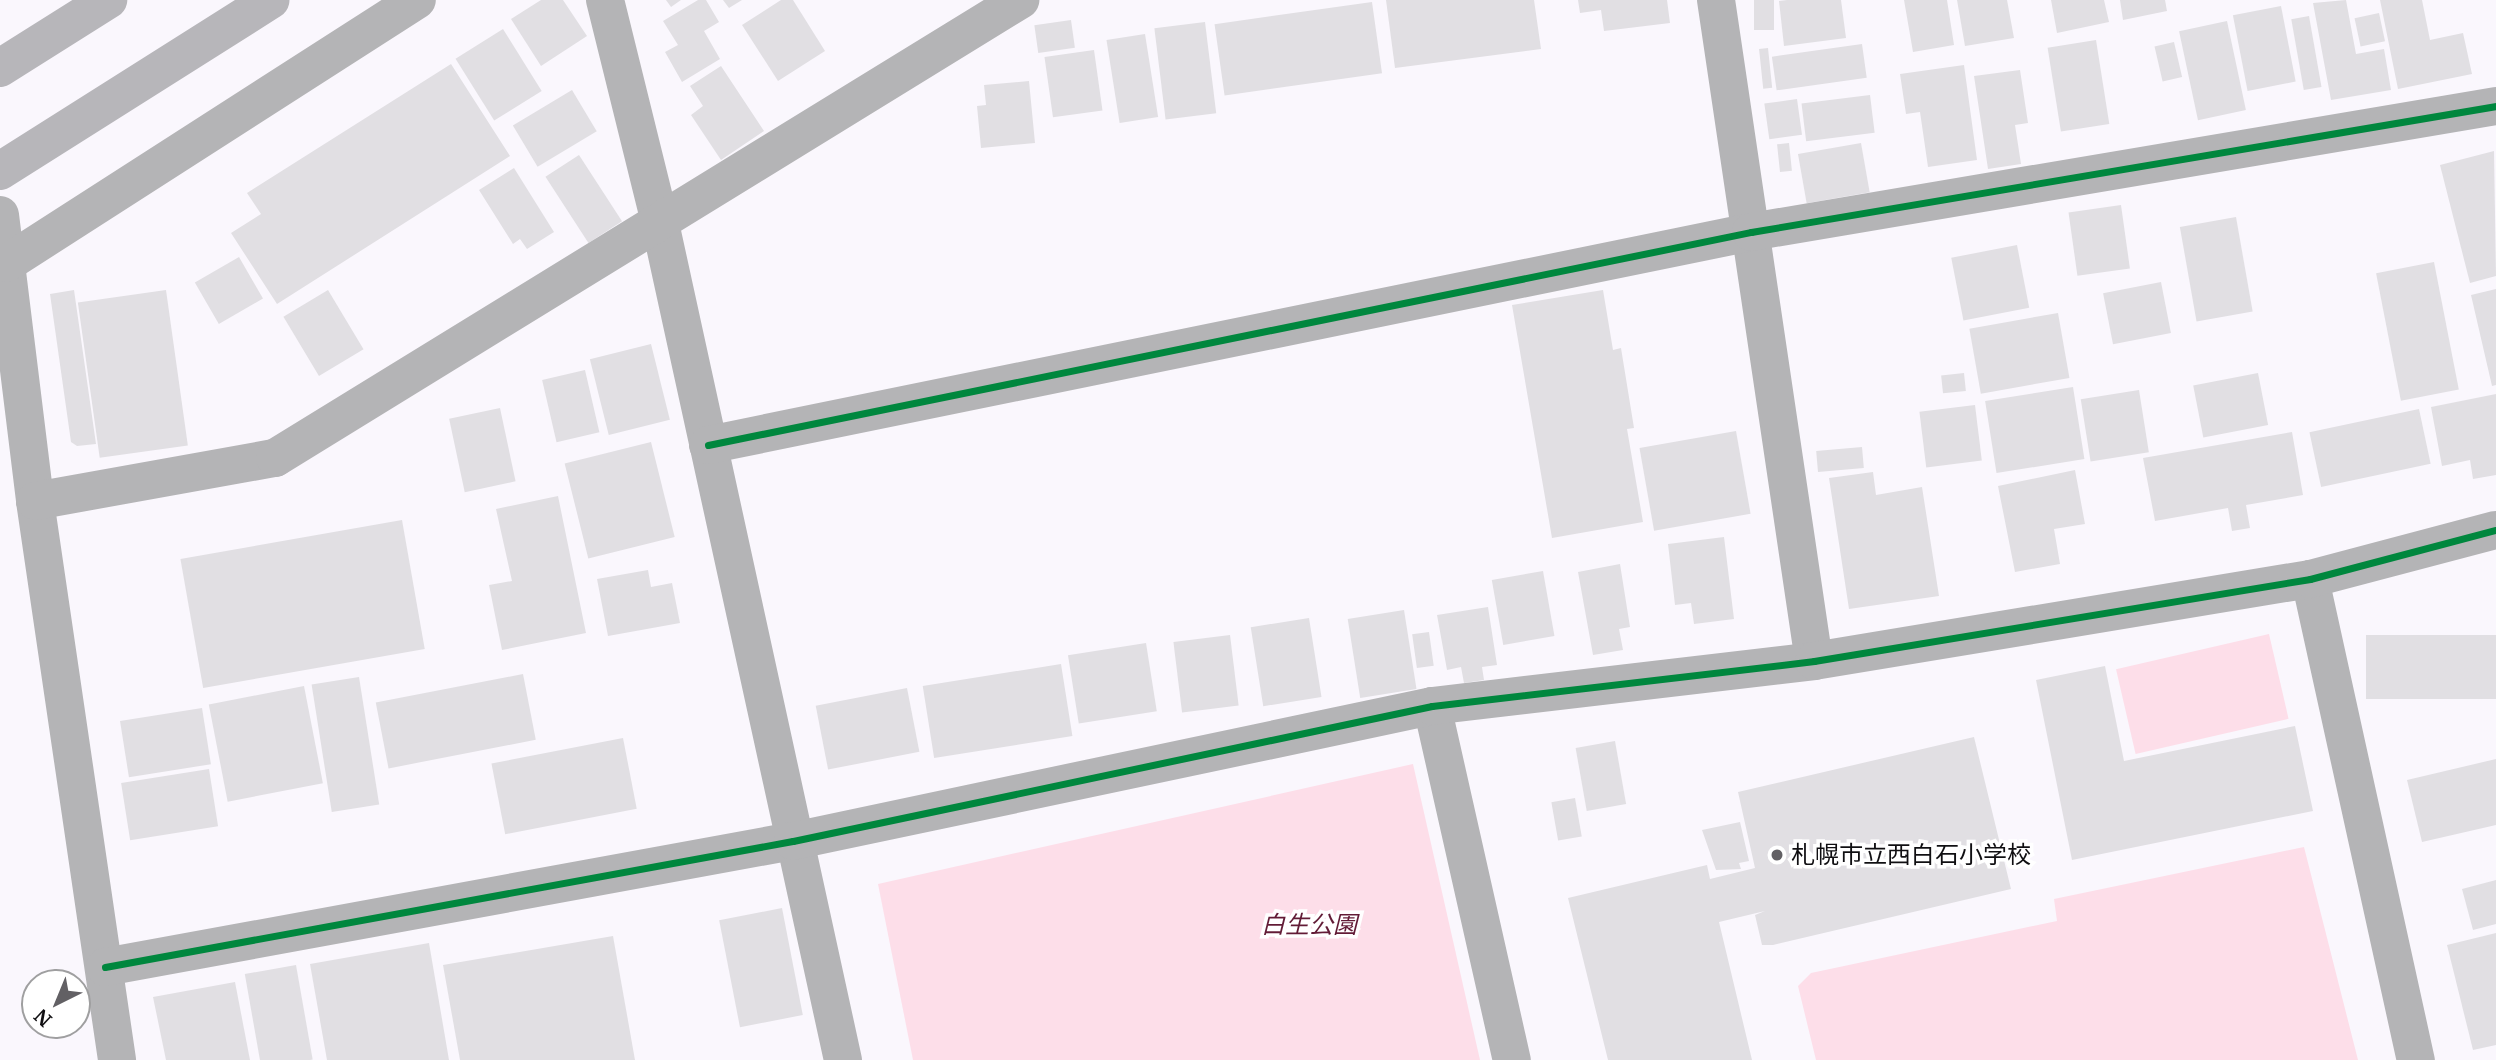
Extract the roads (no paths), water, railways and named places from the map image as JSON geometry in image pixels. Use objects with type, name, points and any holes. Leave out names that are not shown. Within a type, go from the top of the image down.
[{"type":"main road","points":[[0,68],[108,0]]},
{"type":"main road","points":[[0,171],[271,0]]},
{"type":"street","points":[[7,263],[417,0]]},
{"type":"street","points":[[606,0],[660,223],[843,1060]]},
{"type":"street","points":[[35,501],[275,458],[1020,0]]},
{"type":"street","points":[[1716,0],[1814,661]]},
{"type":"street","points":[[708,445],[1751,232],[2496,106]]},
{"type":"street","points":[[0,215],[35,501],[117,1060]]},
{"type":"street","points":[[105,967],[793,841],[1433,706],[1814,661],[2309,579],[2496,530]]},
{"type":"street","points":[[2309,579],[2416,1060]]},
{"type":"street","points":[[1433,706],[1512,1060]]},
{"type":"place","name":"札幌市立西白石小学校","points":[[1777,855]]},
{"type":"park label","name":"白生公園","points":[[1309,925]]}]
